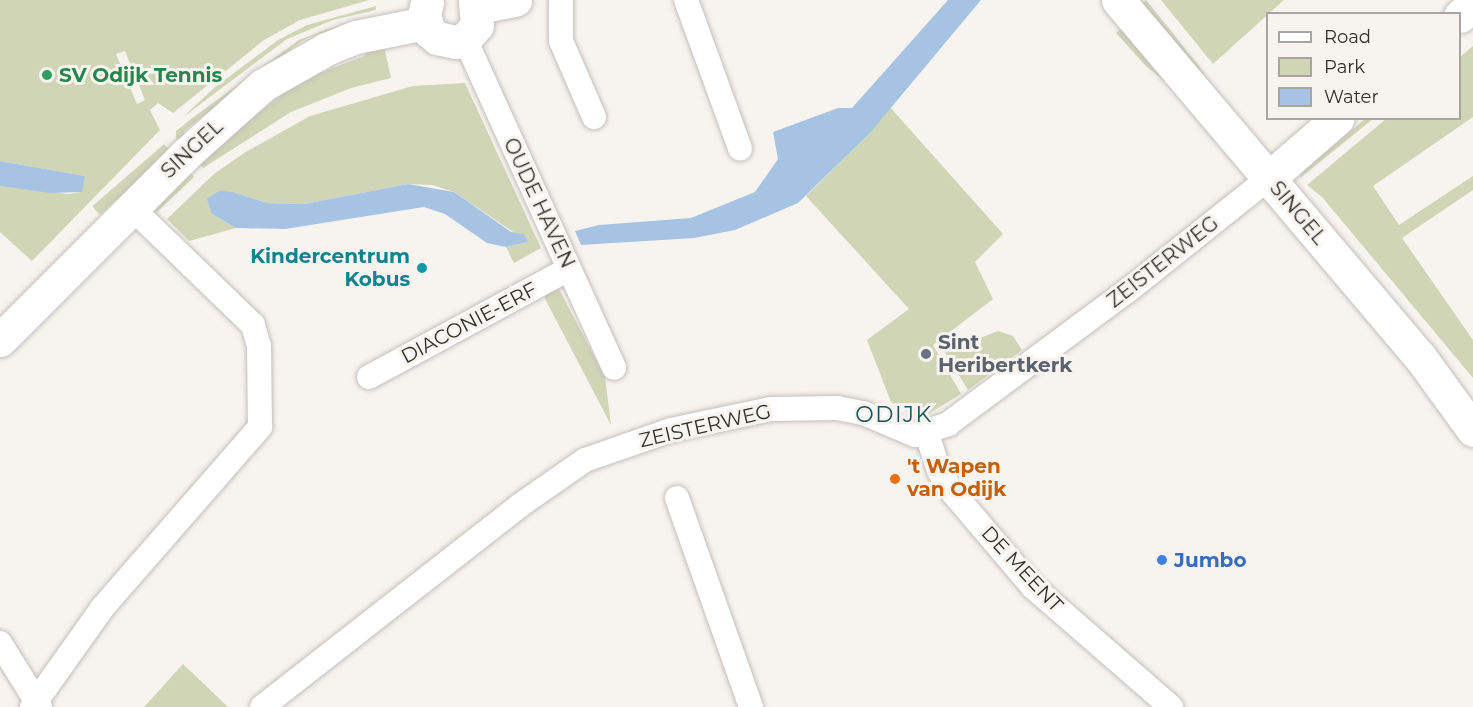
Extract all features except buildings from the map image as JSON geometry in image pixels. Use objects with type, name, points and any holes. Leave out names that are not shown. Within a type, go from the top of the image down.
[{"type":"street","points":[[427,11],[437,38],[446,42],[465,39],[477,25],[476,4],[515,0]]},
{"type":"street","points":[[561,0],[561,41],[594,117]]},
{"type":"street","points":[[686,0],[740,148]]},
{"type":"street","name":"SINGEL","points":[[1118,0],[1420,357],[1473,430]]},
{"type":"street","points":[[1461,15],[1473,4]]},
{"type":"street","name":"SINGEL","points":[[0,340],[131,207],[234,109],[295,65],[356,37],[427,11]]},
{"type":"street","name":"OUDE HAVEN","points":[[465,39],[614,368]]},
{"type":"street","name":"ZEISTERWEG","points":[[262,707],[526,500],[585,460],[671,430],[771,409],[837,408],[863,413],[905,432],[927,434],[948,424],[1035,361],[1269,178],[1336,120]]},
{"type":"street","points":[[0,643],[36,705],[103,607],[260,427],[259,346],[253,325],[131,207]]},
{"type":"street","name":"DIACONIE-ERF","points":[[369,377],[569,269]]},
{"type":"street","name":"DE MEENT","points":[[927,434],[939,471],[954,494],[1033,587],[1164,705]]},
{"type":"street","points":[[677,498],[751,707]]},
{"type":"green space","points":[[0,0],[369,0],[300,20],[264,40],[173,113],[158,103],[150,110],[160,130],[32,261],[0,232],[0,186],[68,194],[81,192],[85,176],[0,161]],"holes":[[[125,51],[145,100],[137,104],[116,54]]]},
{"type":"green space","points":[[1146,0],[1199,66],[1204,74],[1198,79],[1138,7]]},
{"type":"green space","points":[[1161,0],[1284,0],[1271,12],[1266,12],[1266,16],[1213,64]]},
{"type":"green space","points":[[376,6],[376,10],[333,20],[287,39],[182,118],[214,88],[278,40],[307,25]]},
{"type":"green space","points":[[377,17],[329,37],[319,33],[302,41],[184,131],[182,144],[176,138],[176,131],[191,119],[299,40],[328,29]]},
{"type":"green space","points":[[1125,24],[1173,88],[1146,66],[1116,33]]},
{"type":"green space","points":[[383,42],[391,78],[351,88],[291,112],[203,168],[195,159],[206,156],[282,94],[322,72],[364,56],[369,46]]},
{"type":"green space","points":[[1473,46],[1473,117],[1373,186],[1399,225],[1473,176],[1473,190],[1402,238],[1473,340],[1473,378],[1322,197],[1307,185],[1385,120],[1461,120],[1461,56]]},
{"type":"green space","points":[[465,83],[541,248],[514,263],[506,247],[528,242],[454,192],[432,185],[408,184],[304,204],[267,203],[233,192],[212,214],[236,228],[189,241],[167,219],[214,174],[244,153],[310,116],[413,86]]},
{"type":"green space","points":[[889,106],[1003,234],[975,262],[993,299],[933,345],[961,394],[925,416],[912,415],[891,402],[867,340],[909,309],[806,196],[869,134]]},
{"type":"green space","points":[[1364,120],[1372,120],[1300,178],[1301,170],[1315,152],[1325,152]]},
{"type":"green space","points":[[164,144],[171,152],[100,215],[92,206]]},
{"type":"green space","points":[[186,168],[194,177],[157,212],[155,206]]},
{"type":"green space","points":[[557,285],[605,377],[611,425],[542,293]]},
{"type":"green space","points":[[998,331],[1013,336],[1022,350],[968,390],[945,352]]},
{"type":"green space","points":[[183,664],[228,707],[144,707]]},
{"type":"water","points":[[948,0],[981,0],[869,134],[798,203],[735,230],[694,238],[581,245],[575,231],[599,225],[691,218],[755,192],[778,159],[773,132],[838,108],[852,108]]},
{"type":"water","points":[[0,161],[85,176],[82,192],[51,193],[0,186]]},
{"type":"water","points":[[408,184],[454,192],[511,232],[524,234],[528,242],[506,247],[487,243],[445,214],[424,207],[285,229],[236,228],[212,214],[207,199],[219,191],[233,192],[267,203],[304,204]]},
{"type":"place","name":"SV Odijk Tennis","points":[[47,75]]},
{"type":"place","name":"Kindercentrum Kobus","points":[[422,268]]},
{"type":"place","name":"Sint Heribertkerk","points":[[926,354]]},
{"type":"place","name":"'t Wapen van Odijk","points":[[895,479]]},
{"type":"place","name":"Jumbo","points":[[1162,560]]},
{"type":"district","name":"ODIJK","points":[[894,415]]}]
